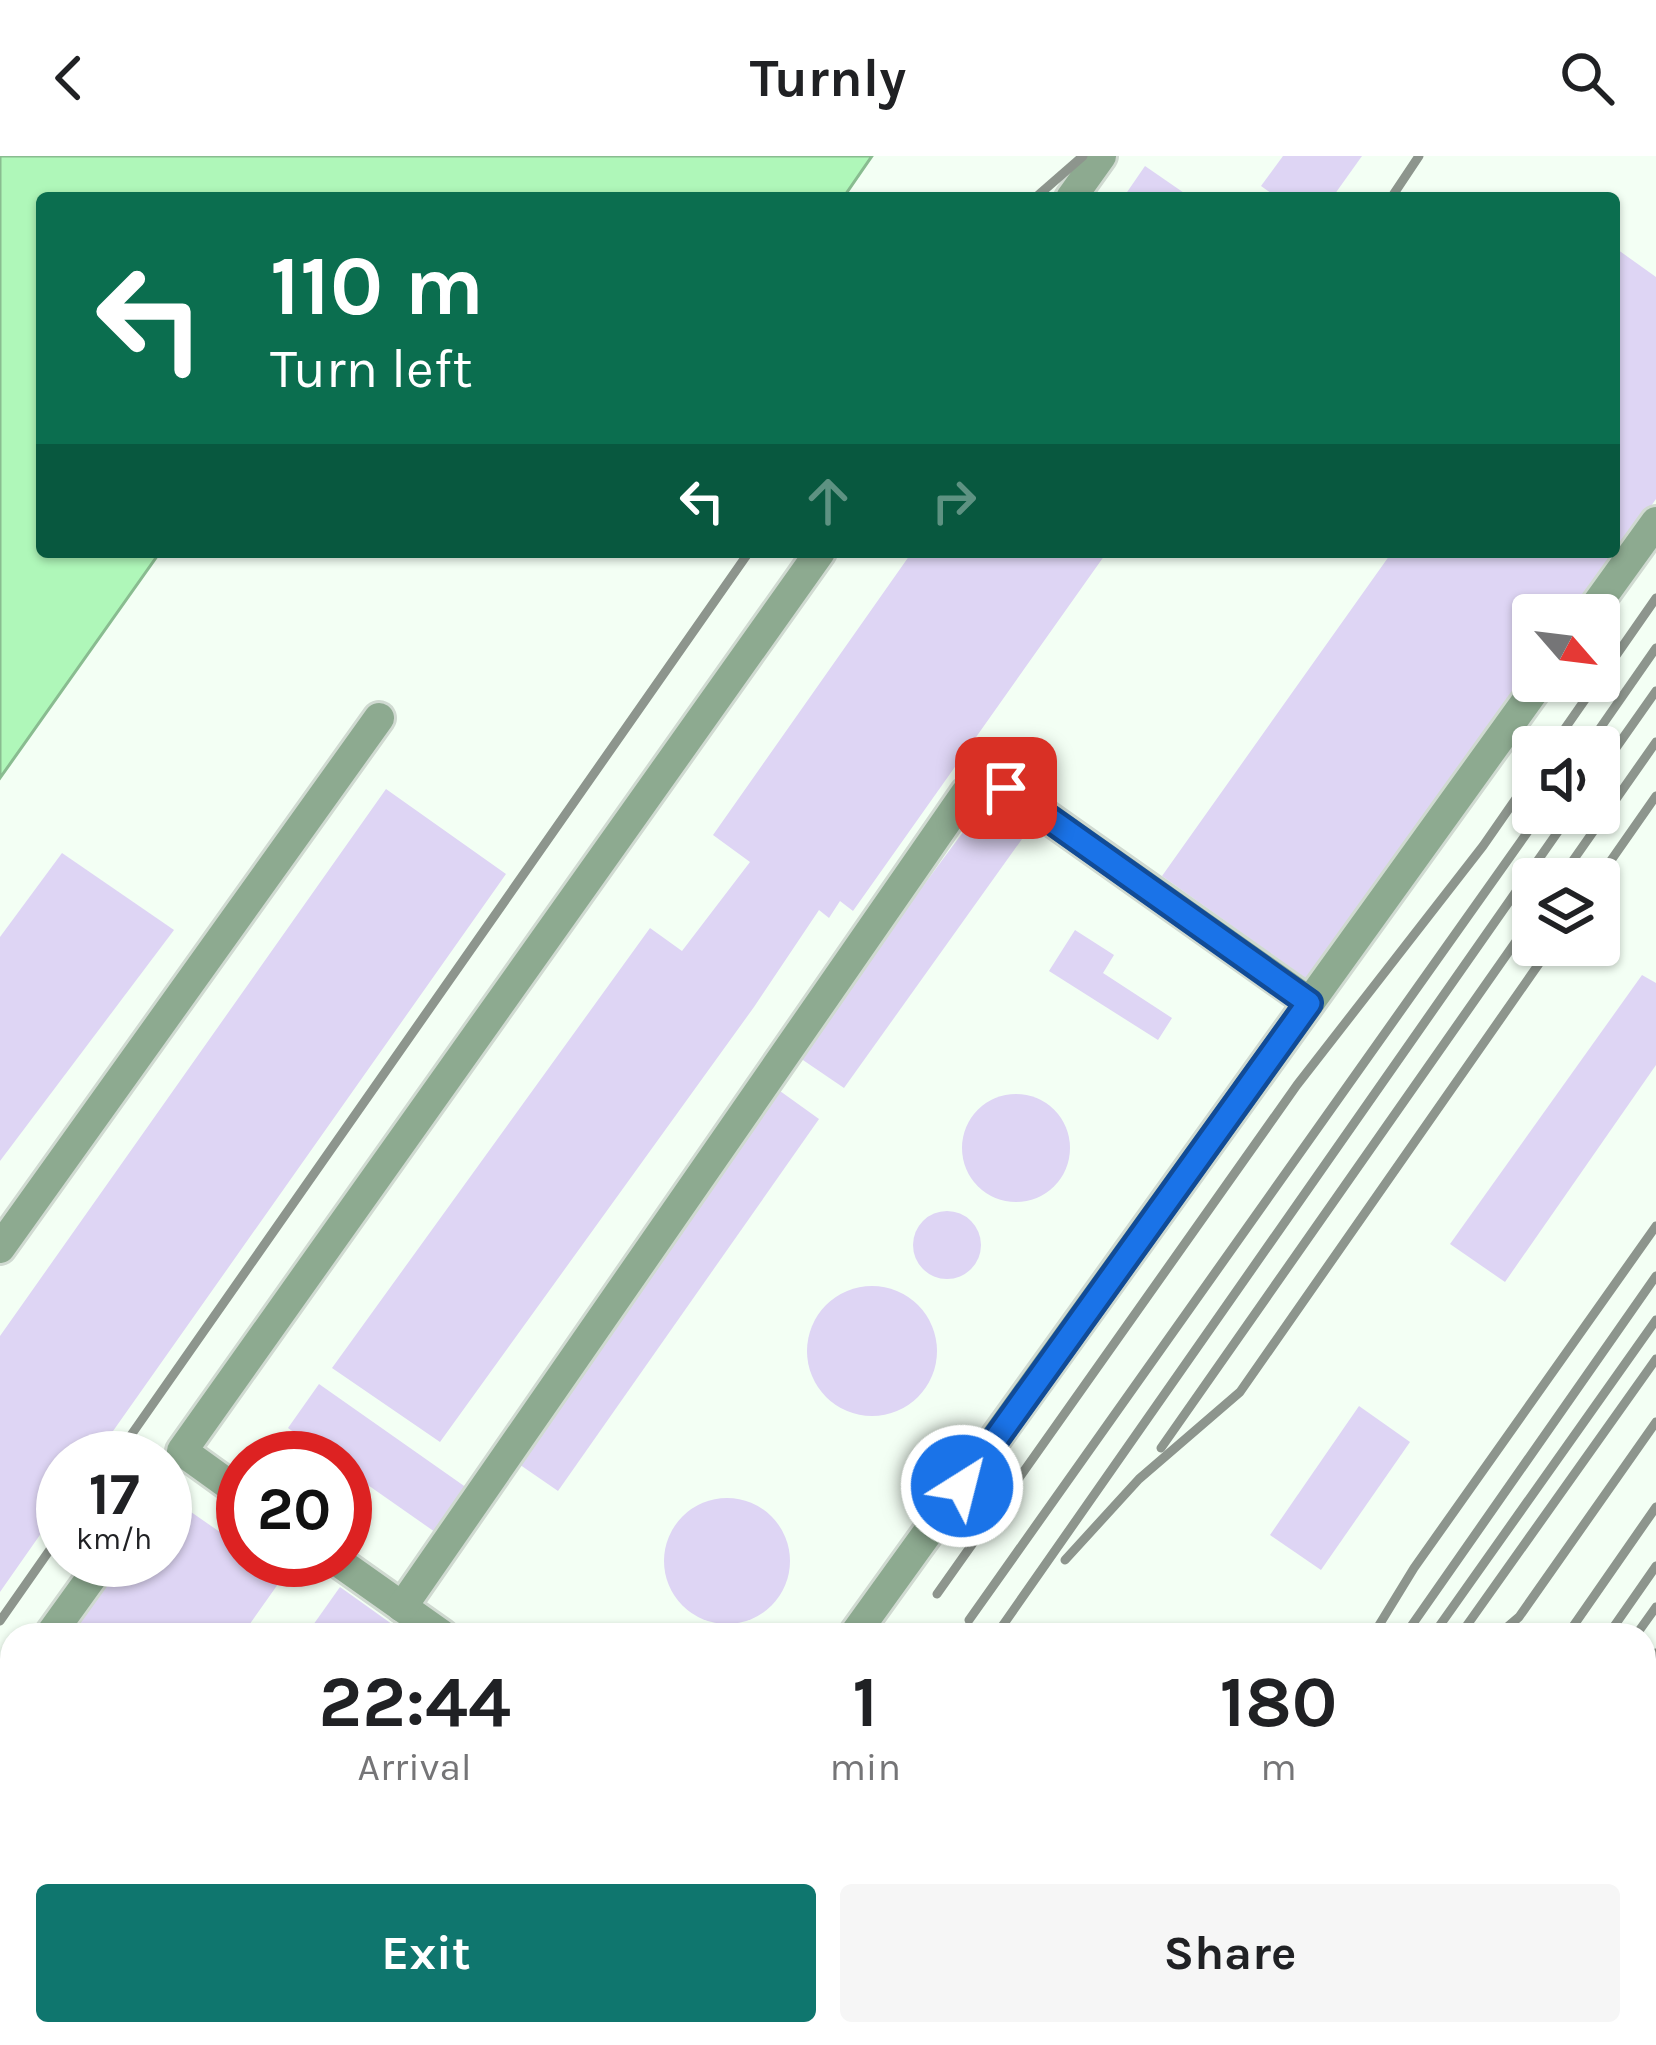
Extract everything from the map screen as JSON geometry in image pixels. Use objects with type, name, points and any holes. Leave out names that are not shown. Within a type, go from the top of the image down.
[{"type":"lane","points":[[1075,192],[1101,156]]},
{"type":"lane","points":[[1604,594],[1656,523]]},
{"type":"lane","points":[[192,1436],[816,558]]},
{"type":"lane","points":[[863,1623],[1526,702]]},
{"type":"lane","points":[[0,1248],[379,718]]},
{"type":"lane","points":[[402,1607],[966,793],[1006,788],[1309,1003]]},
{"type":"lane","points":[[372,1586],[425,1623]]},
{"type":"lane","points":[[59,1623],[85,1587]]},
{"type":"shaded area","points":[[0,156],[872,156],[847,192],[36,192],[36,558],[156,558],[0,778]]},
{"type":"building","points":[[1283,156],[1362,156],[1336,192],[1270,192],[1261,186]]},
{"type":"building","points":[[1145,166],[1183,192],[1127,192]]},
{"type":"building","points":[[1620,251],[1656,277],[1656,499],[1620,549]]},
{"type":"building","points":[[908,558],[1103,558],[853,911],[840,901],[829,918],[819,910],[440,1442],[332,1368],[650,928],[682,951],[750,862],[713,835]]},
{"type":"building","points":[[1388,558],[1614,558],[1588,594],[1512,594],[1512,700],[1311,982],[1162,876]]},
{"type":"building","points":[[386,789],[506,874],[113,1431],[36,1431],[36,1541],[0,1592],[0,1336]]},
{"type":"building","points":[[986,801],[1032,825],[844,1088],[797,1056]]},
{"type":"building","points":[[62,853],[174,930],[0,1161],[0,937]]},
{"type":"building","points":[[1075,930],[1114,955],[1103,973],[1172,1018],[1158,1040],[1049,971]]},
{"type":"building","points":[[1642,975],[1656,983],[1656,1065],[1505,1282],[1450,1244]]},
{"type":"building","points":[[780,1091],[819,1119],[558,1491],[513,1460]]},
{"type":"building","points":[[1016,1094],[1037,1098],[1054,1110],[1066,1127],[1070,1148],[1066,1169],[1054,1186],[1037,1198],[1016,1202],[995,1198],[978,1186],[966,1169],[962,1148],[966,1127],[978,1110],[995,1098]]},
{"type":"building","points":[[947,1211],[971,1221],[981,1245],[971,1269],[947,1279],[923,1269],[913,1245],[923,1221]]},
{"type":"building","points":[[872,1286],[897,1291],[918,1305],[932,1326],[937,1351],[932,1376],[918,1397],[897,1411],[872,1416],[847,1411],[826,1397],[812,1376],[807,1351],[812,1326],[826,1305],[847,1291]]},
{"type":"building","points":[[319,1384],[467,1488],[435,1532],[372,1488],[372,1431],[288,1428]]},
{"type":"building","points":[[1359,1406],[1410,1442],[1321,1570],[1270,1535]]},
{"type":"building","points":[[715,1499],[739,1499],[762,1508],[780,1526],[789,1549],[789,1573],[780,1596],[762,1614],[739,1623],[715,1623],[692,1614],[674,1596],[665,1573],[665,1549],[674,1526],[692,1508]]},
{"type":"building","points":[[192,1513],[216,1529],[216,1587],[276,1587],[250,1623],[73,1623],[98,1587],[192,1587]]},
{"type":"building","points":[[340,1587],[390,1623],[314,1623]]},
{"type":"railway","points":[[1042,192],[1083,156]]},
{"type":"railway","points":[[1395,192],[1419,156]]},
{"type":"railway","points":[[134,1431],[745,558]]},
{"type":"railway","points":[[1620,650],[1656,598]]},
{"type":"railway","points":[[1602,726],[1656,648]]},
{"type":"railway","points":[[1620,742],[1656,691]]},
{"type":"railway","points":[[1567,726],[1583,702]]},
{"type":"railway","points":[[1575,858],[1656,742]]},
{"type":"railway","points":[[1613,858],[1656,796]]},
{"type":"railway","points":[[937,1594],[1297,1085],[1512,804]]},
{"type":"railway","points":[[969,1620],[1526,834]]},
{"type":"railway","points":[[1004,1623],[1556,834]]},
{"type":"railway","points":[[1161,1448],[1512,947]]},
{"type":"railway","points":[[1065,1560],[1139,1479],[1240,1392],[1537,966]]},
{"type":"railway","points":[[1380,1623],[1414,1568],[1656,1226]]},
{"type":"railway","points":[[1413,1623],[1656,1276]]},
{"type":"railway","points":[[1441,1623],[1656,1320]]},
{"type":"railway","points":[[1469,1623],[1656,1359]]},
{"type":"railway","points":[[1512,1623],[1656,1422]]},
{"type":"railway","points":[[1575,1623],[1656,1507]]},
{"type":"railway","points":[[1616,1623],[1656,1566]]},
{"type":"railway","points":[[0,1621],[36,1570]]},
{"type":"railway","points":[[1645,1623],[1656,1607]]},
{"type":"route","points":[[962,1486],[1309,1003],[1006,788]]}]
